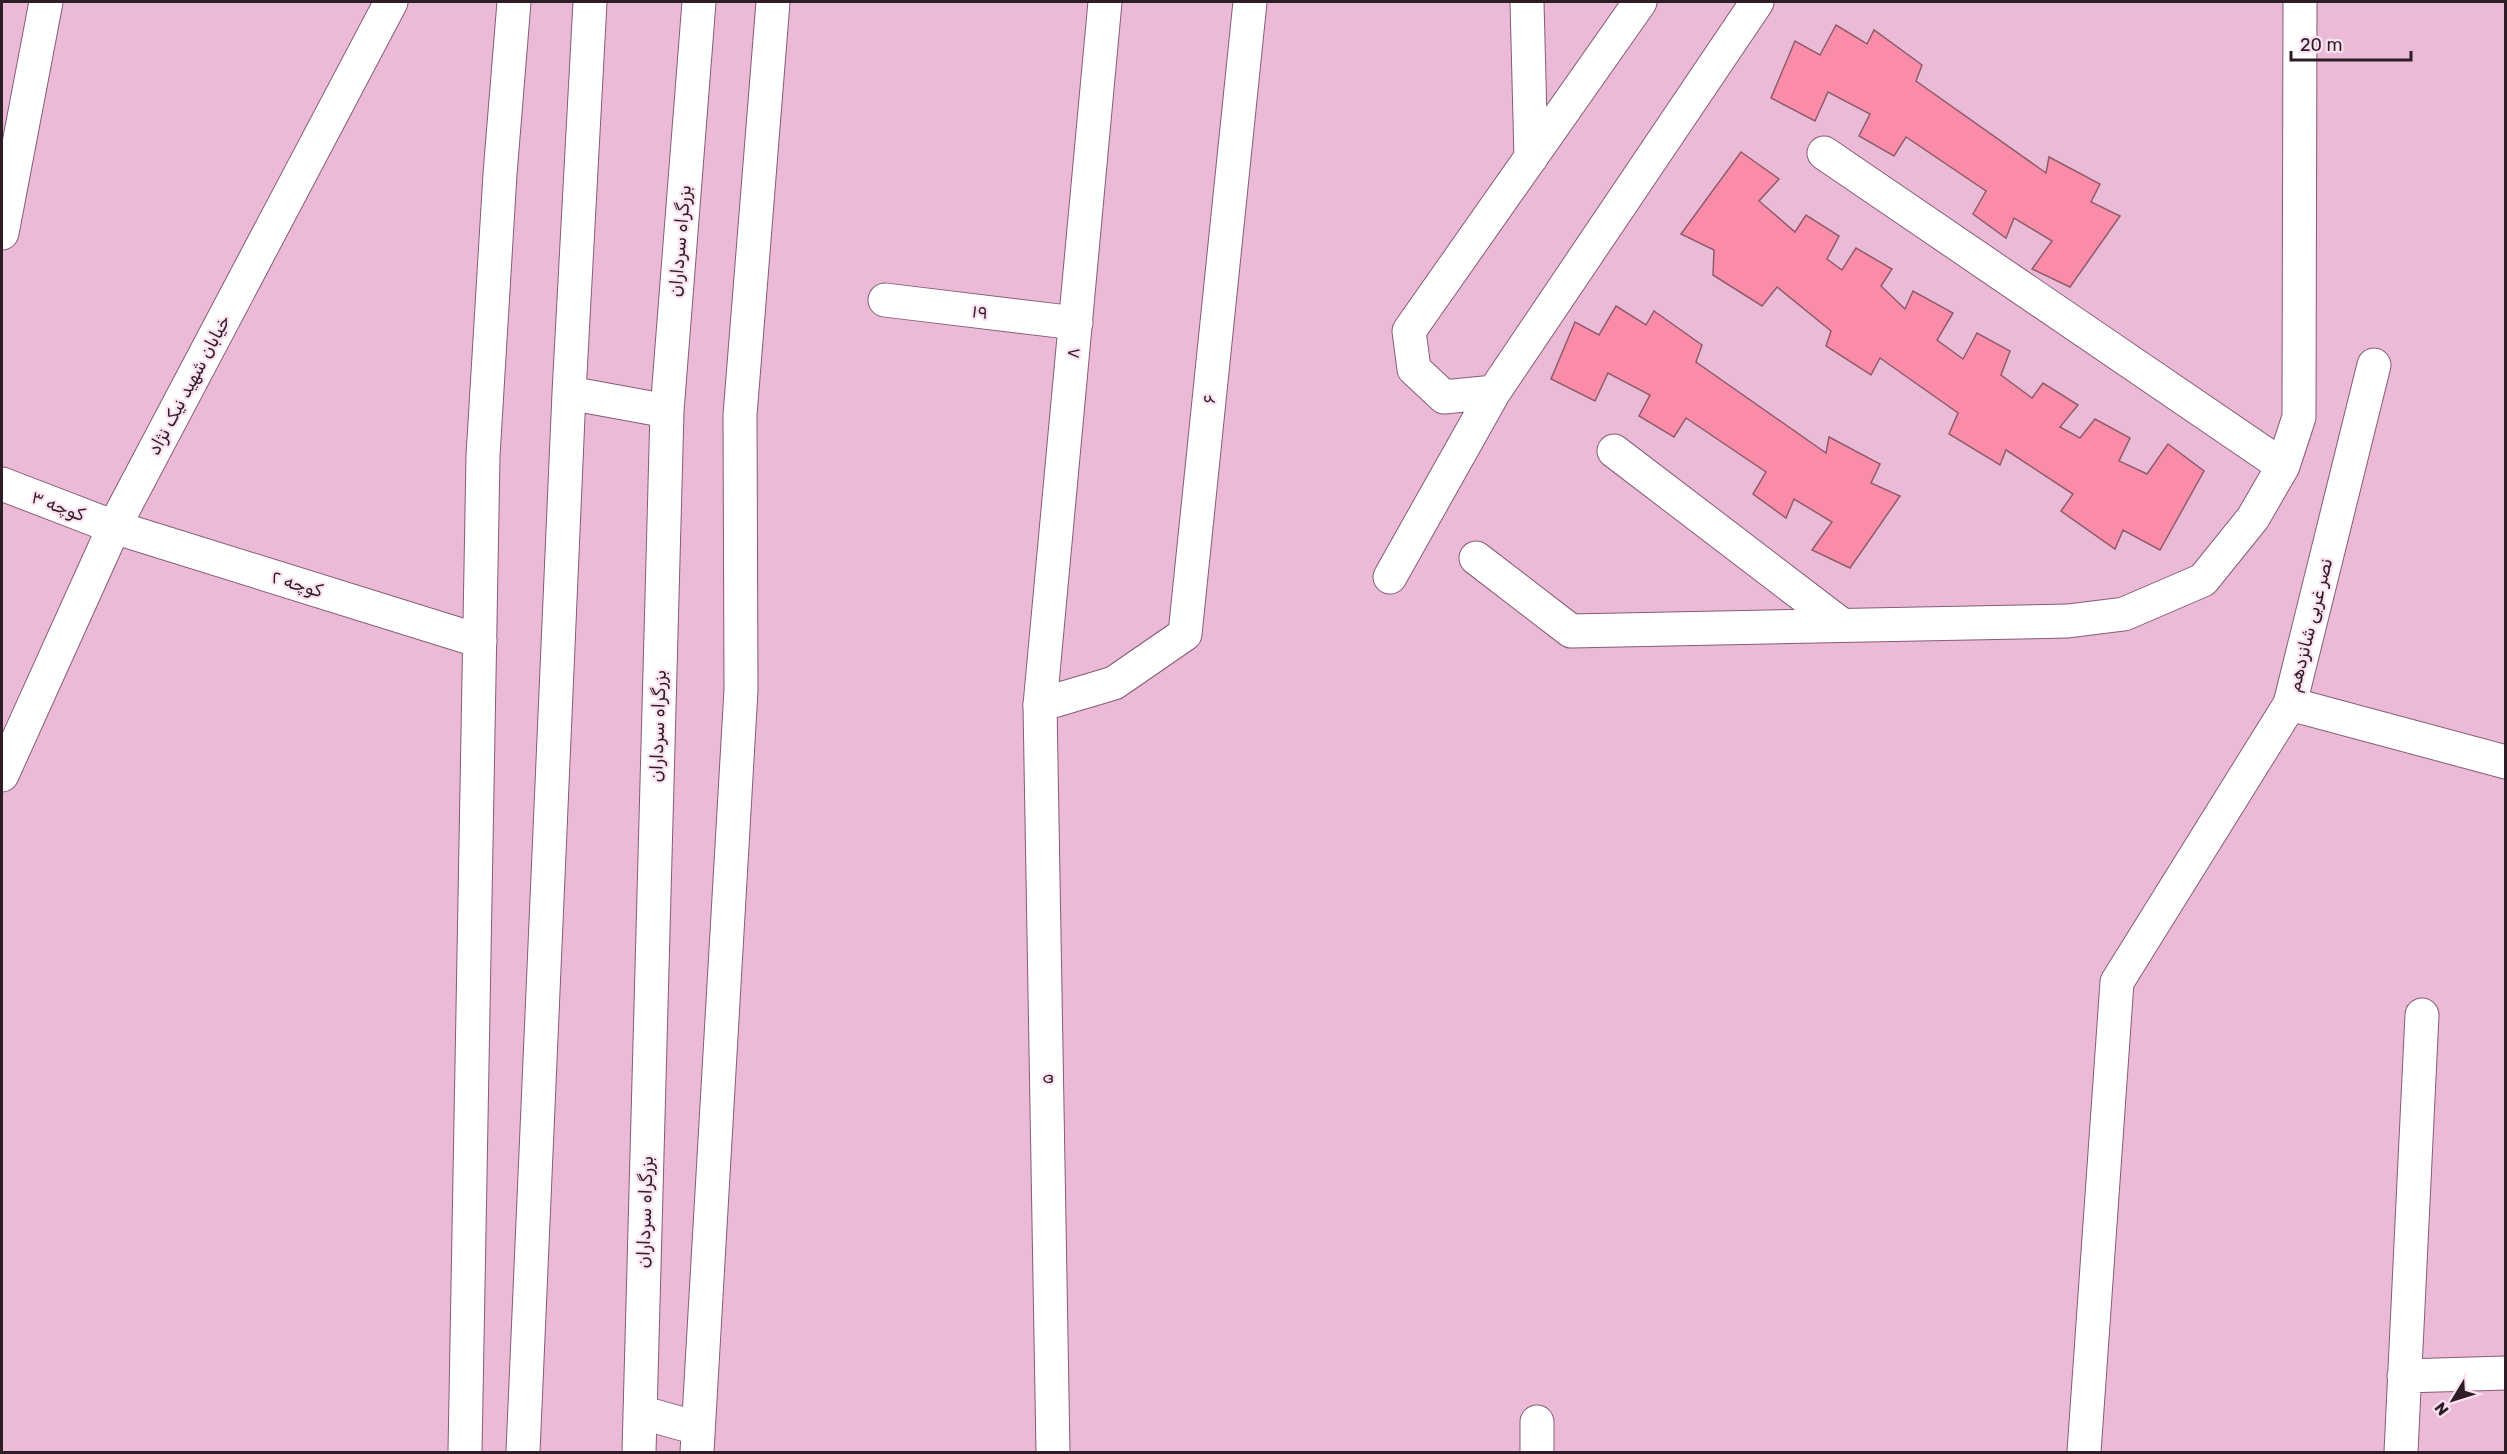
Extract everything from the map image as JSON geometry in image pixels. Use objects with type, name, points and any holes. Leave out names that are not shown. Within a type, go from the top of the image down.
[{"type":"main road","points":[[2,233],[46,2]]},
{"type":"main road","name":"خیابان شهید نیک نژاد","points":[[2,775],[114,527],[391,2]]},
{"type":"main road","points":[[465,1452],[483,456],[500,174],[514,2]]},
{"type":"main road","points":[[523,1452],[569,393],[590,2]]},
{"type":"main road","name":"بزرگراه سرداران","points":[[639,1452],[667,411],[699,2]]},
{"type":"main road","points":[[640,1412],[697,1440],[741,690],[740,415],[773,2]]},
{"type":"main road","name":"۸","points":[[1040,705],[1105,2]]},
{"type":"main road","name":"۶","points":[[1040,705],[1114,682],[1185,634],[1250,2]]},
{"type":"main road","points":[[1527,2],[1531,158]]},
{"type":"main road","points":[[1494,392],[1444,397],[1414,369],[1409,331],[1640,2]]},
{"type":"main road","points":[[1390,576],[1494,392],[1757,2]]},
{"type":"main road","points":[[1476,558],[1571,631],[2068,621],[2124,614],[2203,580],[2253,518],[2283,466],[2299,417],[2300,2]]},
{"type":"main road","points":[[1824,153],[2283,466]]},
{"type":"main road","name":"۱۹","points":[[885,300],[1076,323]]},
{"type":"main road","name":"نصر غربی شانزدهم","points":[[2374,364],[2290,704],[2505,762]]},
{"type":"main road","points":[[569,393],[667,411]]},
{"type":"main road","points":[[1614,451],[1842,625]]},
{"type":"main road","name":"کوچه ۳","points":[[2,484],[114,527]]},
{"type":"main road","name":"کوچه ۲","points":[[114,527],[480,641]]},
{"type":"main road","points":[[2084,1452],[2117,982],[2290,704]]},
{"type":"main road","name":"۵","points":[[1040,705],[1053,1452]]},
{"type":"main road","points":[[2401,1452],[2422,1015]]},
{"type":"main road","points":[[2404,1376],[2505,1373]]},
{"type":"building","points":[[1836,25],[1867,44],[1874,30],[1922,65],[1916,81],[2046,173],[2049,157],[2100,184],[2091,202],[2120,216],[2070,287],[2032,269],[2052,241],[2014,218],[2006,238],[1973,214],[1986,191],[1906,137],[1894,156],[1859,136],[1870,114],[1828,92],[1815,121],[1771,98],[1795,41],[1820,55]]},
{"type":"building","points":[[1741,152],[1779,179],[1759,201],[1795,232],[1806,215],[1839,236],[1827,259],[1842,270],[1856,248],[1892,269],[1881,286],[1905,309],[1913,291],[1953,313],[1937,340],[1963,359],[1977,333],[2010,351],[2001,375],[2032,398],[2043,383],[2078,405],[2060,427],[2080,438],[2095,419],[2130,438],[2119,461],[2147,474],[2168,444],[2204,471],[2160,550],[2123,530],[2115,549],[2061,511],[2073,494],[2006,450],[2000,465],[1949,434],[1958,413],[1880,358],[1871,375],[1826,346],[1831,331],[1777,287],[1762,306],[1713,275],[1714,250],[1681,234]]},
{"type":"building","points":[[1616,306],[1646,325],[1654,311],[1702,345],[1696,362],[1826,453],[1829,437],[1880,464],[1871,483],[1900,496],[1850,568],[1812,550],[1832,522],[1794,499],[1786,518],[1753,494],[1766,472],[1686,418],[1674,437],[1639,416],[1650,395],[1608,373],[1595,401],[1551,379],[1575,322],[1599,335]]}]
